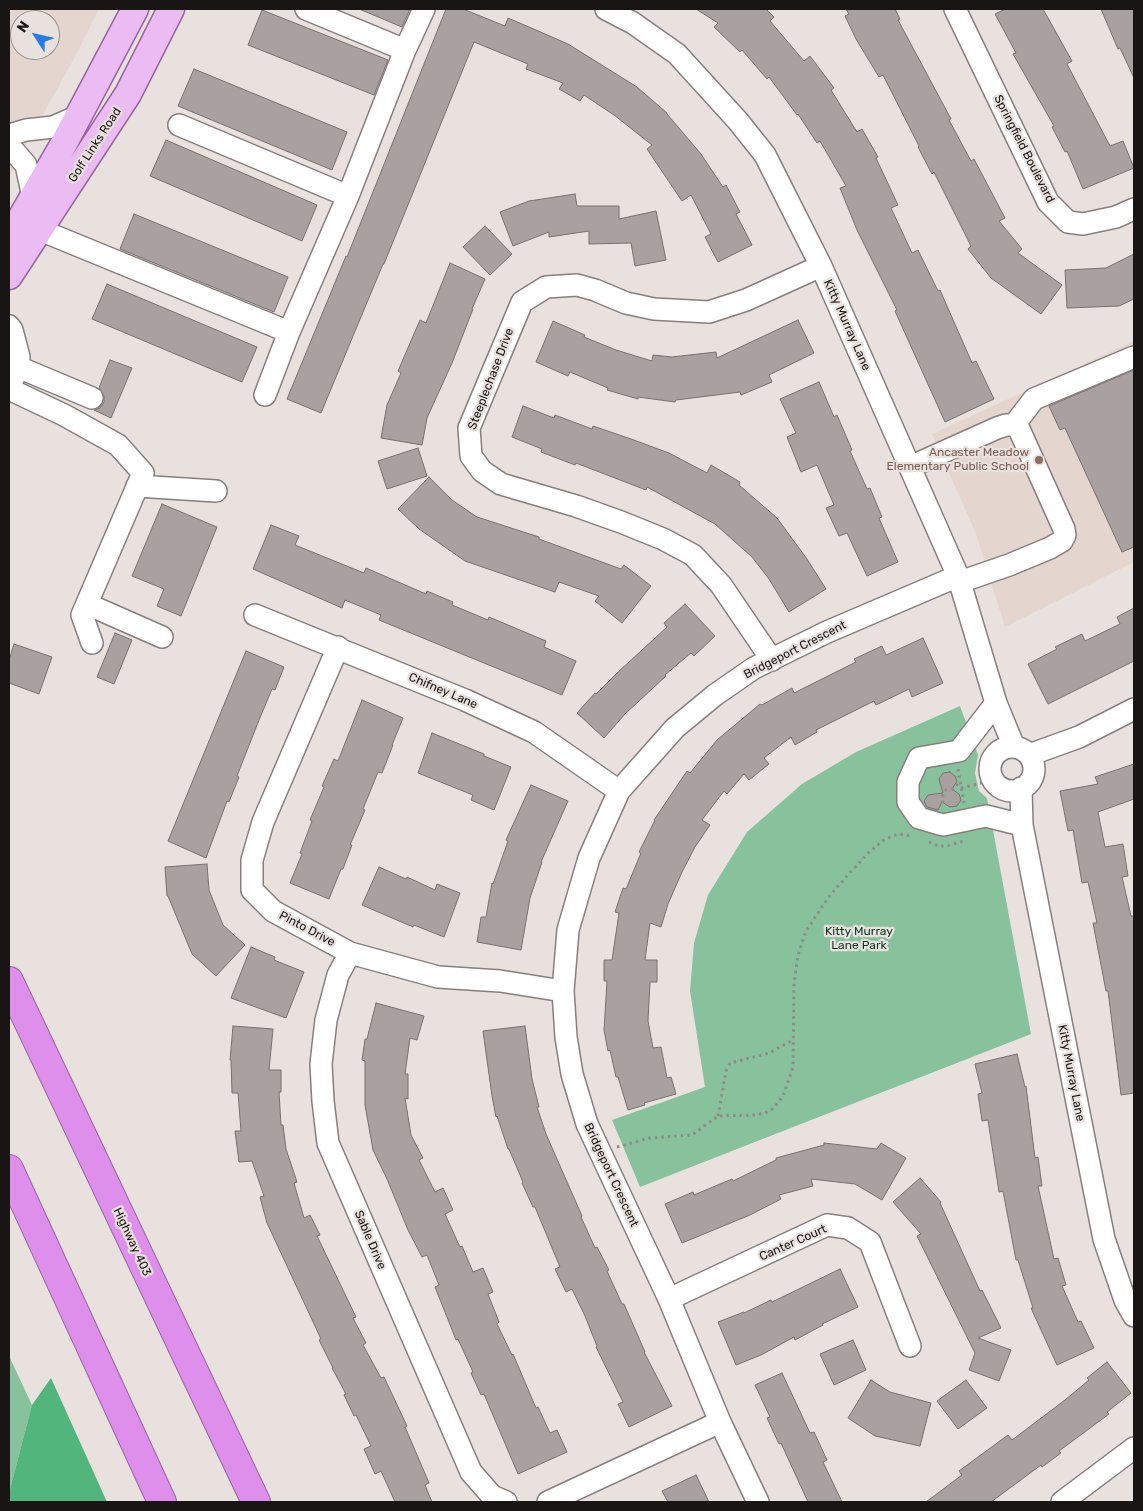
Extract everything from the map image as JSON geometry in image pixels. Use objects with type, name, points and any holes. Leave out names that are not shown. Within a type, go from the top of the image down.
[{"type":"highway","name":"Highway 403","points":[[9,981],[256,1502]]},
{"type":"highway","points":[[9,1169],[162,1502]]},
{"type":"main road","name":"Golf Links Road","points":[[9,239],[135,9]]},
{"type":"main road","name":"Golf Links Road","points":[[9,276],[128,94],[172,9]]},
{"type":"street","points":[[306,9],[405,50]]},
{"type":"street","points":[[265,395],[289,332],[348,196],[405,50],[424,9]]},
{"type":"street","name":"Kitty Murray Lane","points":[[606,9],[636,16],[677,54],[738,121],[765,155],[821,266],[959,579],[996,703],[1019,755]]},
{"type":"street","name":"Springfield Boulevard","points":[[955,9],[1048,202],[1068,222],[1082,224],[1116,217],[1134,209]]},
{"type":"street","points":[[9,135],[26,130],[53,127],[78,116]]},
{"type":"street","points":[[179,125],[348,196]]},
{"type":"street","points":[[9,149],[13,150],[26,165],[33,198]]},
{"type":"street","points":[[40,230],[289,332]]},
{"type":"street","name":"Steeplechase Drive","points":[[772,660],[721,585],[693,555],[663,539],[621,522],[576,506],[501,484],[482,471],[470,456],[470,428],[522,302],[546,287],[577,286],[595,290],[626,303],[654,309],[709,312],[746,300],[821,266]]},
{"type":"street","points":[[9,326],[12,330],[19,358],[12,381]]},
{"type":"street","points":[[910,467],[996,428],[1006,424],[1014,425],[1034,399],[1134,357]]},
{"type":"street","points":[[12,381],[92,398]]},
{"type":"street","points":[[12,381],[64,415],[118,445],[143,473],[82,615],[92,643]]},
{"type":"street","name":"Bridgeport Crescent","points":[[758,1502],[720,1422],[669,1299],[586,1124],[572,1074],[566,1038],[563,991],[568,930],[589,858],[619,791],[675,728],[715,695],[754,668],[827,632],[959,579],[1009,565],[1062,541],[1065,535],[1064,529],[1019,429],[1014,425]]},
{"type":"street","points":[[137,486],[216,491]]},
{"type":"street","points":[[87,604],[162,637]]},
{"type":"street","name":"Chifney Lane","points":[[255,615],[465,700],[534,732],[619,791]]},
{"type":"street","name":"Pinto Drive","points":[[338,647],[263,822],[252,860],[252,890],[272,911],[350,952],[438,977],[500,980],[563,991]]},
{"type":"street","points":[[996,703],[960,751],[919,758],[908,782],[908,802],[919,818],[967,830],[986,816],[1022,826]]},
{"type":"street","points":[[1019,755],[1032,779],[1007,786],[990,771],[991,763],[1079,737],[1134,709]]},
{"type":"street","name":"Kitty Murray Lane","points":[[1007,786],[1022,826],[1104,1239],[1125,1300],[1134,1316]]},
{"type":"street","name":"Sable Drive","points":[[350,952],[338,975],[326,1020],[321,1064],[328,1143],[471,1472],[492,1496],[506,1502]]},
{"type":"street","name":"Canter Court","points":[[669,1299],[827,1225],[848,1228],[870,1242],[910,1346]]},
{"type":"street","points":[[548,1502],[720,1422]]},
{"type":"street","points":[[1062,1502],[1134,1448]]},
{"type":"path","points":[[924,840],[938,846],[947,846],[967,830],[954,752]]},
{"type":"path","points":[[943,803],[942,797],[946,790],[954,789],[960,780]]},
{"type":"path","points":[[961,788],[1007,786]]},
{"type":"path","points":[[600,1151],[650,1138],[692,1135],[718,1116],[755,1115],[765,1113],[774,1108],[784,1096],[793,1066],[794,984],[798,955],[806,931],[830,895],[868,853],[885,839],[898,834],[917,837]]},
{"type":"path","points":[[718,1116],[726,1071],[730,1063],[769,1052],[793,1040]]},
{"type":"shaded area","points":[[9,9],[99,9],[76,55],[9,176]]},
{"type":"shaded area","name":"Ancaster Meadow Elementary Public School","points":[[1134,341],[1134,562],[1005,627],[976,534],[932,434]]},
{"type":"green space","name":"Kitty Murray Lane Park","points":[[960,706],[978,755],[975,773],[979,791],[987,798],[1031,1034],[640,1187],[612,1120],[705,1087],[690,991],[694,943],[708,895],[747,832],[802,784],[856,752]]},
{"type":"green space","points":[[9,1356],[32,1405],[9,1493]]},
{"type":"green space","points":[[51,1378],[107,1502],[9,1502],[9,1493],[32,1405]]},
{"type":"building","points":[[359,9],[410,9],[402,27]]},
{"type":"building","points":[[446,9],[463,9],[505,26],[508,18],[568,44],[637,87],[667,113],[701,154],[723,187],[726,185],[740,212],[736,214],[752,245],[718,262],[705,237],[711,234],[691,195],[682,201],[647,149],[652,145],[614,115],[584,95],[580,101],[559,89],[563,83],[526,69],[528,64],[474,42],[321,413],[287,399],[347,257]]},
{"type":"building","points":[[696,9],[766,9],[774,17],[770,21],[804,61],[810,56],[834,88],[831,90],[857,132],[862,129],[878,157],[876,158],[898,205],[891,208],[912,253],[918,250],[938,291],[940,290],[972,363],[976,361],[994,399],[945,422],[895,311],[897,310],[857,230],[840,188],[846,186],[820,141],[817,143],[798,114],[769,77],[767,79],[742,50],[740,52],[714,27],[718,23]]},
{"type":"building","points":[[846,9],[895,9],[900,19],[898,20],[951,119],[949,120],[971,161],[974,159],[1005,218],[999,221],[1022,249],[1018,253],[1062,285],[1041,314],[991,278],[968,249],[971,246],[934,172],[932,174],[918,147],[883,75],[879,77],[856,39],[845,16],[849,14]]},
{"type":"building","points":[[1005,9],[1043,9],[1072,61],[1067,64],[1110,146],[1123,141],[1134,168],[1083,189],[1067,151],[1065,152],[1052,127],[1054,126],[1013,54],[1016,53],[995,14]]},
{"type":"building","points":[[1101,9],[1134,9],[1134,78],[1120,48],[1118,49]]},
{"type":"building","points":[[262,10],[388,60],[374,95],[248,45]]},
{"type":"building","points":[[194,69],[347,132],[332,170],[178,106]]},
{"type":"building","points":[[166,140],[317,205],[302,241],[150,176]]},
{"type":"building","points":[[575,194],[577,206],[619,206],[619,219],[656,211],[666,260],[635,266],[631,243],[589,244],[589,231],[549,237],[549,232],[513,246],[500,212],[529,201]]},
{"type":"building","points":[[134,214],[288,277],[274,312],[120,249]]},
{"type":"building","points":[[485,226],[512,254],[490,275],[463,247]]},
{"type":"building","points":[[1134,254],[1134,299],[1119,306],[1067,308],[1065,270],[1106,268]]},
{"type":"building","points":[[450,263],[485,279],[452,363],[427,418],[422,445],[381,438],[387,405],[401,373],[398,371],[420,320],[426,323]]},
{"type":"building","points":[[107,284],[257,347],[242,382],[92,319]]},
{"type":"building","points":[[798,320],[814,353],[769,375],[772,382],[741,395],[740,392],[676,400],[675,402],[638,397],[638,399],[607,390],[608,388],[570,372],[568,376],[536,362],[553,321],[585,335],[584,337],[616,350],[652,361],[653,355],[672,357],[716,352],[717,358]]},
{"type":"building","points":[[110,360],[132,368],[111,418],[94,410],[100,408],[104,402],[104,396],[99,388]]},
{"type":"building","points":[[1134,370],[1134,547],[1122,552],[1065,428],[1060,430],[1049,406]]},
{"type":"building","points":[[819,382],[834,417],[837,415],[867,489],[870,488],[882,517],[879,518],[898,562],[867,576],[847,533],[839,536],[826,508],[834,505],[817,465],[801,472],[787,437],[796,433],[780,399]]},
{"type":"building","points":[[523,406],[554,418],[555,415],[592,429],[593,426],[631,439],[669,453],[707,473],[711,465],[740,482],[739,485],[777,518],[826,589],[789,612],[769,579],[752,557],[715,524],[647,487],[646,490],[576,463],[575,465],[541,452],[542,449],[512,437]]},
{"type":"building","points":[[418,448],[427,476],[387,489],[378,461]]},
{"type":"building","points":[[429,477],[452,500],[477,517],[539,537],[539,539],[621,569],[624,565],[651,586],[622,623],[595,601],[599,596],[559,582],[555,592],[465,561],[419,529],[398,509]]},
{"type":"building","points":[[162,504],[217,527],[181,616],[157,606],[164,589],[132,576]]},
{"type":"building","points":[[271,525],[299,536],[295,545],[364,573],[366,568],[426,594],[427,591],[453,602],[452,605],[488,620],[489,617],[546,641],[544,647],[576,661],[562,695],[379,620],[381,615],[345,600],[342,608],[253,569]]},
{"type":"building","points":[[685,604],[715,636],[694,656],[691,653],[665,675],[625,714],[604,738],[577,713],[595,693],[667,627],[664,623]]},
{"type":"building","points":[[1134,608],[1134,661],[1048,704],[1028,664],[1057,649],[1055,647],[1082,634],[1085,641],[1120,624],[1117,617]]},
{"type":"building","points":[[115,633],[132,640],[114,684],[97,677]]},
{"type":"building","points":[[923,638],[943,683],[912,697],[909,689],[876,705],[874,701],[816,730],[817,732],[795,745],[791,737],[764,758],[769,764],[749,780],[744,774],[727,794],[724,791],[702,820],[710,825],[695,847],[682,872],[668,904],[661,927],[650,923],[645,960],[657,960],[657,982],[650,982],[648,1021],[653,1048],[661,1047],[667,1078],[671,1077],[676,1094],[644,1103],[645,1105],[628,1110],[618,1077],[616,1077],[610,1050],[608,1051],[604,1030],[607,981],[604,981],[604,960],[612,960],[619,913],[615,912],[623,888],[626,889],[641,853],[639,852],[654,820],[687,771],[690,773],[717,740],[760,704],[762,705],[792,688],[794,693],[856,662],[854,659],[882,646],[886,655]]},
{"type":"building","points":[[14,644],[52,657],[39,694],[9,683],[9,660]]},
{"type":"building","points":[[246,651],[284,667],[275,690],[272,689],[259,720],[237,776],[239,777],[229,802],[227,801],[206,858],[168,841]]},
{"type":"building","points":[[362,700],[403,718],[382,773],[378,772],[350,845],[352,845],[343,869],[341,869],[329,899],[290,883],[302,854],[300,853],[312,821],[310,820],[324,787],[322,786],[334,759],[338,761]]},
{"type":"building","points":[[432,733],[511,767],[494,810],[471,800],[473,795],[418,773]]},
{"type":"building","points":[[1134,764],[1134,799],[1098,812],[1105,847],[1123,844],[1128,876],[1122,877],[1131,916],[1134,916],[1134,1093],[1121,1095],[1108,991],[1106,991],[1093,923],[1097,923],[1088,882],[1082,883],[1073,830],[1068,831],[1060,791],[1098,784],[1095,777]]},
{"type":"building","points":[[950,772],[957,781],[952,789],[959,794],[961,800],[957,806],[950,807],[942,802],[938,810],[927,807],[924,801],[928,795],[943,793],[939,779],[943,773]]},
{"type":"building","points":[[531,785],[568,801],[541,862],[530,898],[521,950],[477,942],[481,917],[486,917],[492,883],[508,841],[506,840]]},
{"type":"building","points":[[207,864],[209,890],[223,925],[245,945],[216,976],[192,954],[167,896],[165,867]]},
{"type":"building","points":[[379,867],[435,890],[437,884],[460,893],[444,937],[414,925],[413,927],[362,905]]},
{"type":"building","points":[[251,947],[275,957],[274,960],[304,972],[286,1018],[231,998]]},
{"type":"building","points":[[376,1003],[424,1016],[417,1040],[410,1038],[405,1074],[408,1074],[408,1099],[405,1098],[411,1135],[423,1158],[419,1160],[435,1192],[443,1188],[453,1210],[445,1214],[460,1247],[462,1246],[473,1272],[483,1268],[493,1292],[488,1294],[499,1322],[497,1324],[513,1354],[536,1408],[538,1407],[550,1433],[557,1430],[567,1452],[518,1474],[484,1394],[481,1395],[458,1339],[456,1340],[435,1287],[439,1285],[427,1255],[422,1257],[408,1230],[373,1150],[365,1105],[365,1061],[362,1060],[365,1039],[367,1039]]},
{"type":"building","points":[[233,1026],[273,1029],[269,1070],[281,1070],[281,1092],[279,1092],[281,1125],[283,1125],[286,1149],[297,1182],[294,1183],[304,1218],[310,1215],[320,1235],[317,1236],[356,1317],[353,1318],[366,1343],[363,1345],[381,1378],[384,1377],[407,1426],[405,1427],[429,1483],[425,1485],[432,1502],[395,1502],[381,1471],[375,1474],[364,1449],[371,1446],[344,1395],[346,1394],[319,1340],[321,1339],[267,1223],[260,1197],[264,1196],[252,1161],[239,1162],[235,1131],[241,1131],[238,1093],[232,1093],[230,1060]]},
{"type":"building","points":[[525,1026],[532,1079],[539,1107],[537,1107],[546,1134],[595,1248],[597,1247],[609,1270],[607,1271],[622,1304],[624,1304],[644,1352],[672,1406],[629,1427],[618,1404],[623,1402],[596,1347],[585,1316],[572,1289],[566,1292],[555,1269],[560,1267],[535,1207],[533,1207],[522,1183],[496,1117],[483,1031]]},
{"type":"building","points":[[1017,1054],[1026,1086],[1035,1158],[1038,1157],[1042,1186],[1038,1186],[1054,1259],[1058,1258],[1066,1285],[1062,1286],[1078,1322],[1081,1321],[1094,1348],[1057,1365],[1031,1308],[1033,1308],[1018,1260],[1016,1260],[1003,1191],[999,1192],[988,1120],[982,1121],[978,1094],[982,1093],[975,1064]]},
{"type":"building","points":[[824,1143],[877,1149],[881,1143],[906,1158],[882,1200],[855,1184],[811,1179],[813,1186],[779,1195],[781,1199],[750,1215],[682,1243],[665,1204],[693,1192],[694,1195],[732,1179],[733,1181],[776,1160],[776,1158],[824,1145]]},
{"type":"building","points":[[920,1178],[941,1202],[980,1291],[982,1290],[1001,1328],[978,1338],[1011,1350],[999,1381],[969,1370],[975,1353],[917,1236],[921,1234],[893,1202]]},
{"type":"building","points":[[840,1269],[858,1307],[822,1324],[795,1340],[794,1337],[761,1355],[736,1365],[718,1322],[744,1313],[771,1300],[772,1302]]},
{"type":"building","points":[[853,1340],[866,1370],[834,1385],[820,1354]]},
{"type":"building","points":[[1107,1362],[1131,1393],[1107,1412],[1109,1414],[1059,1451],[1061,1453],[1042,1467],[1041,1465],[991,1502],[926,1502],[962,1475],[959,1471],[1008,1435],[1012,1440],[1065,1400],[1089,1380],[1087,1378]]},
{"type":"building","points":[[782,1373],[810,1433],[814,1432],[827,1460],[823,1462],[842,1502],[808,1502],[781,1443],[779,1444],[767,1418],[770,1417],[755,1385]]},
{"type":"building","points":[[871,1380],[890,1392],[931,1403],[920,1446],[875,1436],[848,1418]]},
{"type":"building","points":[[966,1380],[987,1408],[958,1429],[937,1401]]},
{"type":"building","points":[[696,1475],[709,1502],[668,1502],[662,1491]]},
{"type":"place","name":"Ancaster Meadow Elementary Public School","points":[[1039,460]]}]
